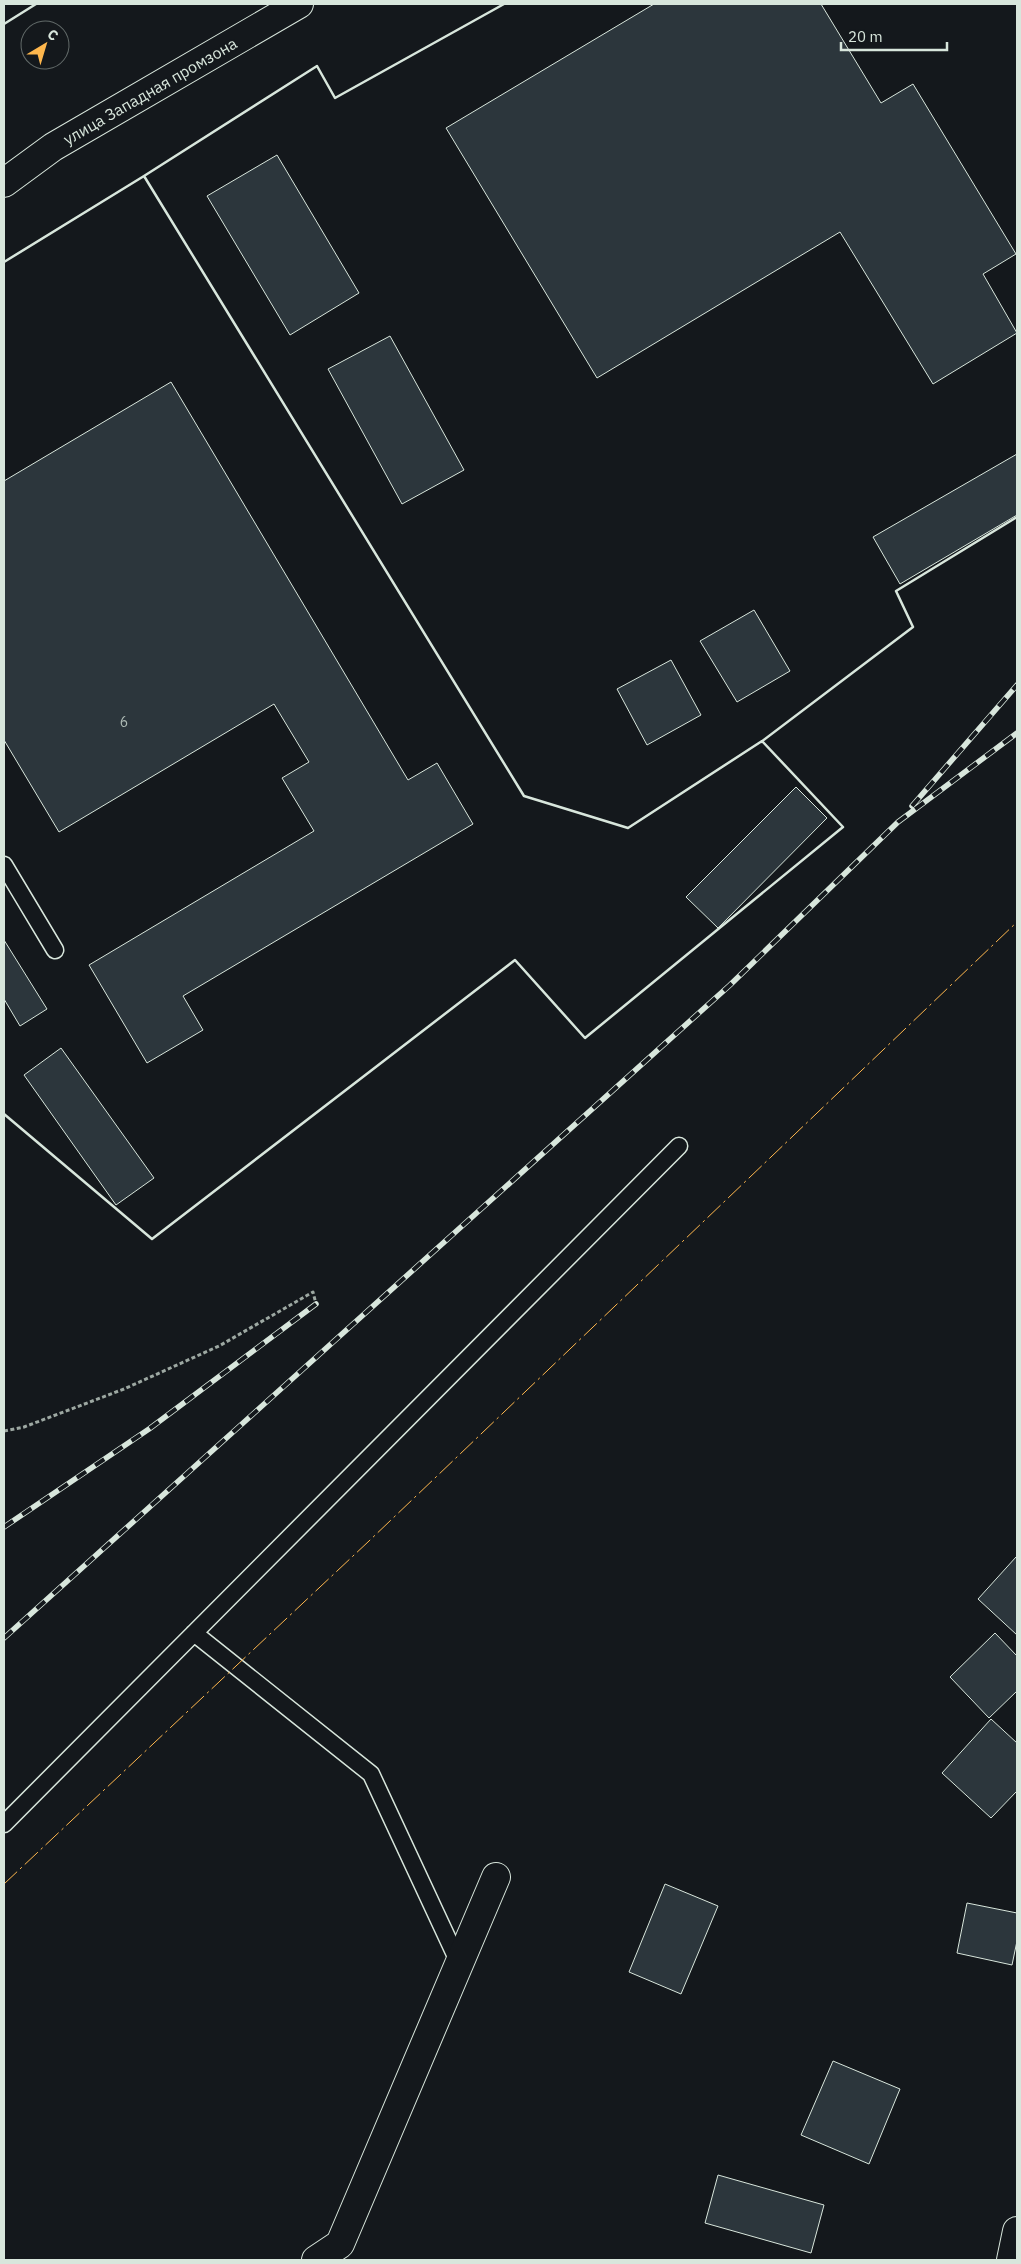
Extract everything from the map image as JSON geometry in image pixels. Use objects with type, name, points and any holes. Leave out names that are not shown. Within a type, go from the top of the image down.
[{"type":"street","name":"улица Западная промзона","points":[[4,183],[53,147],[299,4]]},
{"type":"street","points":[[316,2260],[340,2244],[496,1877]]},
{"type":"street","points":[[1011,2260],[1017,2231]]},
{"type":"lane","points":[[4,865],[55,950]]},
{"type":"lane","points":[[4,1824],[679,1146]]},
{"type":"lane","points":[[194,1633],[371,1774],[459,1962]]},
{"type":"path","points":[[4,1431],[24,1426],[124,1390],[219,1346],[314,1292],[316,1304]]},
{"type":"building","points":[[654,4],[821,4],[881,103],[913,84],[1016,254],[983,274],[1017,333],[933,384],[840,232],[597,378],[446,128]]},
{"type":"building","points":[[277,155],[359,293],[290,335],[207,196]]},
{"type":"building","points":[[390,336],[464,470],[402,504],[328,369]]},
{"type":"building","points":[[171,382],[408,780],[437,763],[473,824],[183,996],[203,1030],[147,1063],[89,965],[314,831],[282,778],[309,762],[274,704],[59,832],[4,740],[4,481]]},
{"type":"building","points":[[1017,454],[1017,515],[900,584],[873,537]]},
{"type":"building","points":[[754,610],[790,671],[737,702],[700,641]]},
{"type":"building","points":[[671,660],[701,715],[647,745],[617,689]]},
{"type":"building","points":[[796,787],[827,818],[718,928],[686,897]]},
{"type":"building","points":[[4,940],[47,1009],[20,1026],[4,999]]},
{"type":"building","points":[[61,1048],[154,1178],[116,1205],[24,1075]]},
{"type":"building","points":[[1017,1558],[1017,1635],[978,1599]]},
{"type":"building","points":[[995,1633],[1017,1656],[1017,1691],[989,1718],[950,1677]]},
{"type":"building","points":[[991,1719],[1017,1743],[1017,1791],[991,1818],[942,1773]]},
{"type":"building","points":[[665,1884],[718,1906],[681,1994],[629,1972]]},
{"type":"building","points":[[967,1903],[1017,1913],[1017,1941],[1012,1965],[957,1953]]},
{"type":"building","points":[[833,2061],[900,2089],[869,2164],[801,2135]]},
{"type":"building","points":[[718,2175],[824,2205],[811,2253],[705,2223]]},
{"type":"railway","points":[[912,806],[1017,685]]},
{"type":"railway","points":[[4,1638],[730,985],[898,822],[1017,733]]},
{"type":"railway","points":[[4,1527],[149,1429],[316,1304]]},
{"type":"wall","points":[[4,24],[36,4]]},
{"type":"wall","points":[[145,178],[144,176],[317,66],[335,98],[504,4]]},
{"type":"wall","points":[[4,262],[144,176],[524,796],[628,828],[762,741],[843,827],[585,1038],[515,960],[152,1239],[4,1114]]},
{"type":"wall","points":[[761,742],[913,627],[896,591],[1017,517]]},
{"type":"power","points":[[4,1884],[369,1541],[1017,922]]}]
